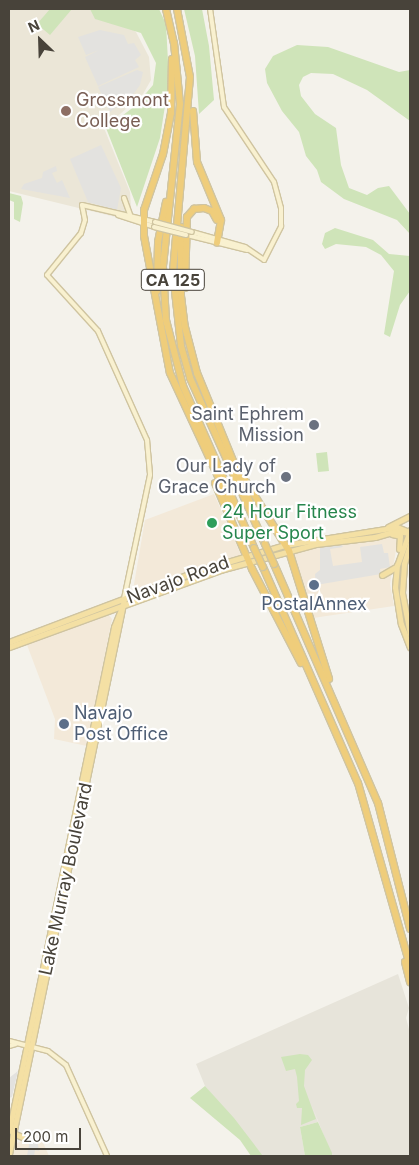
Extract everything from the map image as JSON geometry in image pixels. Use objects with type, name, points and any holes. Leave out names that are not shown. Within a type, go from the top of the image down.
[{"type":"highway","name":"CA 125","points":[[166,9],[174,43],[180,104],[163,267],[172,348],[188,399],[324,704],[367,806],[400,936],[410,966]]},
{"type":"highway","name":"CA 125","points":[[176,9],[190,77],[184,166],[173,273],[181,346],[190,378],[339,710],[378,803],[410,929]]},
{"type":"highway","points":[[174,43],[171,113],[143,222],[159,326],[173,379],[248,559],[324,704]]},
{"type":"highway","points":[[190,77],[194,149],[220,218],[215,240]]},
{"type":"highway","points":[[184,166],[180,251],[185,326],[197,373],[223,434],[262,537]]},
{"type":"highway","points":[[159,326],[156,263],[167,196],[171,190]]},
{"type":"highway","points":[[185,326],[186,221],[191,212],[202,208],[213,213],[217,223],[215,240]]},
{"type":"highway","points":[[194,428],[254,548]]},
{"type":"highway","points":[[223,434],[253,495],[287,548],[339,710]]},
{"type":"highway","points":[[400,936],[410,982]]},
{"type":"main road","points":[[118,215],[215,240],[247,250],[264,260],[281,226],[279,198],[270,174],[224,106],[210,9]]},
{"type":"main road","points":[[124,198],[131,217]]},
{"type":"main road","name":"Lake Murray Boulevard","points":[[29,1046],[60,910],[58,895],[150,475],[147,440],[98,331],[47,275],[81,233],[86,220],[82,205],[118,215]]},
{"type":"main road","points":[[118,215],[131,217],[143,222]]},
{"type":"main road","points":[[382,533],[410,516]]},
{"type":"main road","name":"Navajo Road","points":[[9,642],[124,599],[287,548],[396,531],[410,531]]},
{"type":"main road","points":[[395,587],[390,578],[382,575],[397,565],[410,531]]},
{"type":"main road","points":[[382,533],[400,536],[395,587],[400,618],[410,647]]},
{"type":"main road","points":[[410,544],[404,564],[402,593],[410,634]]},
{"type":"main road","name":"Navajo Road","points":[[9,647],[152,594],[197,571],[248,559]]},
{"type":"main road","points":[[404,564],[410,560]]},
{"type":"main road","name":"Lake Murray Boulevard","points":[[9,1154],[11,1132],[59,902],[104,701],[102,686],[118,611],[123,605]]},
{"type":"main road","points":[[59,629],[60,624],[72,618]]},
{"type":"main road","points":[[9,1041],[53,1053],[68,1068],[107,1156]]},
{"type":"main road","points":[[9,1046],[16,1044]]},
{"type":"main road","points":[[11,1132],[22,1137]]},
{"type":"shaded area","name":"Grossmont College","points":[[9,9],[92,9],[98,20],[120,21],[136,32],[149,57],[151,80],[143,94],[104,128],[130,192],[132,221],[9,191]]},
{"type":"shaded area","points":[[100,30],[124,35],[128,44],[134,43],[141,55],[135,60],[139,67],[98,86],[85,57],[99,50],[86,55],[78,37]]},
{"type":"shaded area","points":[[137,70],[143,72],[140,85],[132,96],[110,112],[98,87]]},
{"type":"shaded area","points":[[101,145],[121,188],[117,210],[88,202],[70,159]]},
{"type":"shaded area","points":[[56,166],[57,171],[52,173],[57,183],[62,180],[70,198],[21,189],[24,184],[42,178],[43,172]]},
{"type":"shaded area","points":[[214,494],[241,555],[133,590],[145,520]]},
{"type":"shaded area","points":[[390,536],[398,539],[390,584],[394,606],[313,618],[292,555],[314,546]]},
{"type":"shaded area","points":[[341,544],[343,547],[330,549],[333,566],[362,562],[360,547],[382,544],[384,553],[388,553],[390,567],[380,569],[381,574],[316,585],[315,574],[320,570],[320,547]]},
{"type":"shaded area","points":[[108,614],[112,619],[87,746],[54,739],[55,719],[27,645]]},
{"type":"shaded area","points":[[398,974],[409,1008],[406,1018],[410,1033],[410,1156],[332,1156],[312,1106],[318,1122],[300,1127],[305,1156],[263,1156],[205,1086],[196,1064]]},
{"type":"shaded area","points":[[18,1071],[12,1097],[9,1098],[9,1078]]},
{"type":"shaded area","points":[[39,1133],[49,1156],[11,1156],[13,1145]]},
{"type":"shaded area","points":[[37,1138],[39,1151],[35,1150],[34,1156],[27,1156],[30,1139]]},
{"type":"green space","points":[[50,9],[72,9],[50,35],[37,24]]},
{"type":"green space","points":[[90,9],[159,9],[166,24],[169,80],[160,138],[137,207],[106,128],[135,106],[153,85],[156,63],[141,33],[95,19]]},
{"type":"green space","points":[[184,9],[202,9],[209,46],[214,100],[199,114],[195,56]]},
{"type":"green space","points":[[297,45],[328,47],[399,72],[410,70],[410,121],[367,90],[333,74],[311,73],[303,77],[299,85],[301,96],[315,114],[336,128],[341,165],[349,188],[367,195],[378,188],[389,186],[410,214],[410,234],[397,220],[344,199],[321,182],[317,170],[306,156],[299,132],[282,111],[267,83],[265,69],[273,56]]},
{"type":"green space","points":[[9,193],[21,196],[23,203],[20,222],[14,219],[14,202],[9,200]]},
{"type":"green space","points":[[335,228],[373,240],[389,254],[410,256],[410,291],[400,305],[390,337],[384,334],[394,271],[381,255],[366,247],[336,244],[325,249],[322,244],[325,233]]},
{"type":"green space","points":[[327,452],[329,471],[318,472],[316,453]]},
{"type":"green space","points":[[300,1054],[308,1055],[312,1060],[305,1070],[304,1086],[316,1119],[301,1125],[302,1108],[297,1108],[296,1104],[299,1101],[295,1069],[286,1071],[281,1057]]},
{"type":"green space","points":[[205,1086],[234,1118],[263,1156],[251,1156],[240,1140],[190,1098]]},
{"type":"green space","points":[[318,1122],[332,1156],[305,1156],[300,1127]]},
{"type":"place","name":"Grossmont College","points":[[66,111]]},
{"type":"place","name":"Saint Ephrem Mission","points":[[314,425]]},
{"type":"place","name":"Our Lady of Grace Church","points":[[286,477]]},
{"type":"place","name":"24 Hour Fitness Super Sport","points":[[212,523]]},
{"type":"place","name":"PostalAnnex","points":[[314,585]]},
{"type":"place","name":"Navajo Post Office","points":[[64,724]]}]
